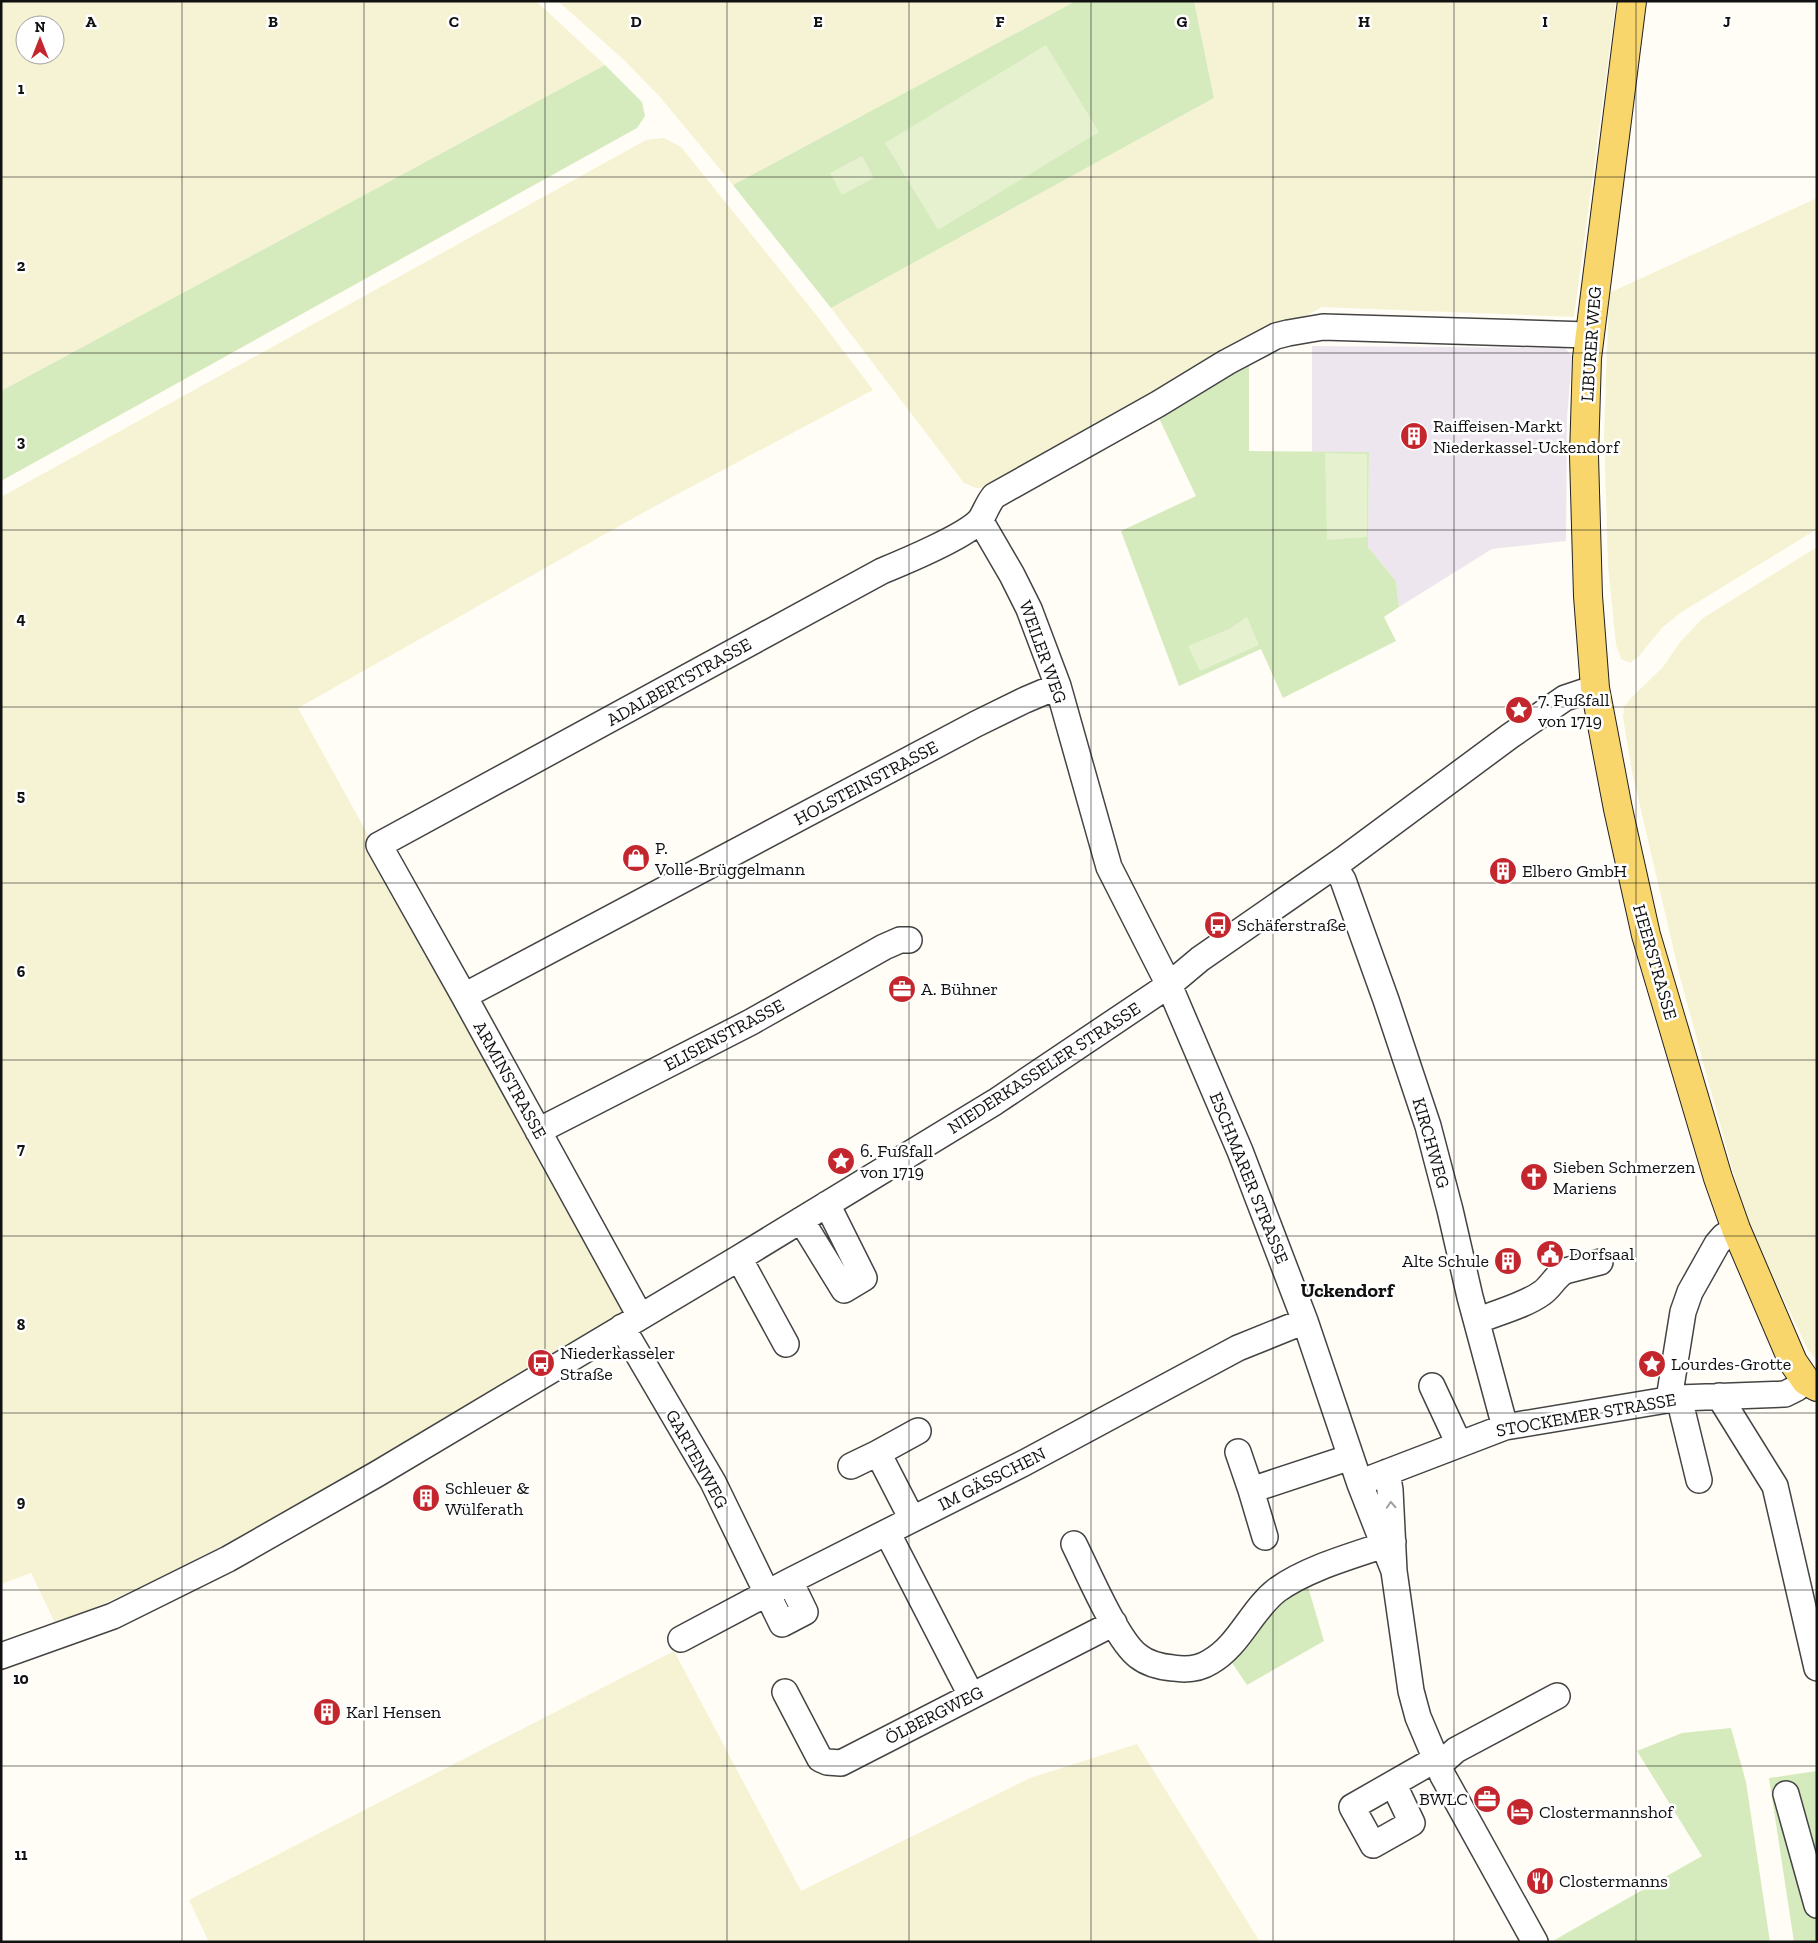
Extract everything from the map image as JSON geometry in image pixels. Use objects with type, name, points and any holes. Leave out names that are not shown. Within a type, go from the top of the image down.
[{"type":"main road","name":"LIBURER WEG","points":[[1595,688],[1588,596],[1584,456],[1588,335],[1632,1]]},
{"type":"main road","name":"HEERSTRASSE","points":[[1595,688],[1618,809],[1646,935],[1708,1148],[1736,1229],[1793,1362],[1811,1384]]},
{"type":"street","points":[[980,520],[994,496],[1227,362],[1276,336],[1323,327],[1588,335]]},
{"type":"street","name":"WEILER WEG","points":[[980,520],[1012,575],[1029,609],[1058,686],[1109,868],[1169,985]]},
{"type":"street","name":"ADALBERTSTRASSE","points":[[379,845],[882,571],[916,556],[980,520]]},
{"type":"street","name":"HOLSTEINSTRASSE","points":[[464,996],[976,724],[1058,686]]},
{"type":"street","points":[[1169,985],[1200,959],[1334,866],[1510,736],[1565,698],[1595,688]]},
{"type":"street","name":"ARMINSTRASSE","points":[[379,845],[538,1131],[631,1322]]},
{"type":"street","name":"KIRCHWEG","points":[[1334,866],[1343,880],[1428,1126],[1505,1427]]},
{"type":"street","name":"ELISENSTRASSE","points":[[538,1131],[751,1022],[884,947],[900,940],[909,940]]},
{"type":"street","name":"NIEDERKASSELER STRASSE","points":[[1,1656],[114,1616],[228,1559],[377,1474],[996,1102],[1169,985]]},
{"type":"street","name":"ESCHMARER STRASSE","points":[[1169,985],[1240,1151],[1305,1322],[1360,1484],[1388,1543]]},
{"type":"street","points":[[801,1220],[844,1290],[864,1278],[827,1204]]},
{"type":"street","points":[[1699,1480],[1674,1398],[1683,1312],[1690,1292],[1717,1244],[1724,1236],[1736,1229]]},
{"type":"street","points":[[739,1258],[786,1344]]},
{"type":"street","points":[[1477,1320],[1537,1296],[1546,1290],[1564,1271],[1600,1262]]},
{"type":"street","name":"GARTENWEG","points":[[631,1322],[713,1482],[782,1624],[806,1612],[790,1581]]},
{"type":"street","name":"IM GÄSSCHEN","points":[[680,1639],[790,1581],[1024,1463],[1238,1348],[1305,1322]]},
{"type":"street","name":"STOCKEMER STRASSE","points":[[1360,1484],[1505,1427],[1674,1398],[1785,1394],[1811,1384]]},
{"type":"street","points":[[1432,1386],[1459,1444]]},
{"type":"street","points":[[1719,1396],[1775,1486],[1817,1668]]},
{"type":"street","points":[[852,1466],[918,1431]]},
{"type":"street","points":[[1238,1452],[1265,1537]]},
{"type":"street","points":[[878,1453],[912,1519]]},
{"type":"street","points":[[1251,1490],[1351,1457]]},
{"type":"street","name":"ESCHMARER STRASSE","points":[[1387,1472],[1388,1543],[1411,1691],[1418,1717],[1437,1762],[1535,1942]]},
{"type":"street","points":[[887,1532],[970,1695]]},
{"type":"street","points":[[1074,1544],[1114,1623],[1130,1649],[1138,1657],[1153,1664],[1183,1669],[1198,1668],[1210,1662],[1227,1649],[1268,1598],[1297,1577],[1388,1543]]},
{"type":"street","name":"ÖLBERGWEG","points":[[785,1692],[820,1759],[826,1762],[841,1763],[970,1695],[1114,1623]]},
{"type":"street","points":[[1394,1785],[1558,1696]]},
{"type":"street","points":[[1786,1794],[1817,1905]]},
{"type":"shaded area","points":[[1,1],[536,1],[605,65],[1,391]]},
{"type":"shaded area","points":[[558,1],[1076,1],[733,185],[660,97],[623,59]]},
{"type":"shaded area","points":[[1194,1],[1616,1],[1574,317],[1322,307],[1004,485],[976,488],[964,483],[831,308],[1214,98]]},
{"type":"shaded area","points":[[664,138],[681,147],[814,312],[873,390],[646,511],[298,708],[625,1301],[622,1313],[271,1521],[145,1585],[56,1625],[31,1573],[1,1584],[1,497],[646,140]]},
{"type":"shaded area","points":[[1817,198],[1817,529],[1680,613],[1662,628],[1638,657],[1630,663],[1621,659],[1616,645],[1608,565],[1604,434],[1609,293]]},
{"type":"shaded area","points":[[1312,346],[1565,348],[1572,356],[1567,418],[1566,541],[1492,549],[1399,607],[1396,581],[1368,547],[1369,453],[1312,452]]},
{"type":"shaded area","points":[[1817,547],[1817,1360],[1808,1350],[1764,1258],[1743,1208],[1680,977],[1632,772],[1623,717],[1624,707],[1631,698],[1663,667],[1680,642],[1703,618]]},
{"type":"shaded area","points":[[674,1651],[801,1891],[1030,1778],[1137,1744],[1260,1942],[209,1942],[189,1900]]},
{"type":"green space","points":[[1076,1],[1194,1],[1214,98],[831,308],[733,185]]},
{"type":"green space","points":[[1046,45],[1099,132],[938,230],[885,143]]},
{"type":"green space","points":[[605,65],[642,102],[645,116],[637,128],[1,481],[1,391]]},
{"type":"green space","points":[[862,156],[874,178],[842,195],[830,173]]},
{"type":"green space","points":[[1249,360],[1249,451],[1369,452],[1368,547],[1396,581],[1399,607],[1384,617],[1396,641],[1283,698],[1261,649],[1179,686],[1121,531],[1196,496],[1156,412]]},
{"type":"green space","points":[[1325,453],[1367,454],[1367,537],[1327,540]]},
{"type":"green space","points":[[1247,617],[1259,645],[1200,671],[1188,646],[1229,629]]},
{"type":"green space","points":[[1306,1580],[1324,1641],[1247,1685],[1228,1657],[1253,1624]]},
{"type":"green space","points":[[1731,1728],[1746,1782],[1770,1942],[1551,1942],[1702,1856],[1637,1751],[1682,1733]]},
{"type":"green space","points":[[1817,1771],[1817,1942],[1794,1942],[1769,1778]]},
{"type":"place","name":"Raiffeisen-Markt Niederkassel-Uckendorf","points":[[1414,436]]},
{"type":"place","name":"7. Fußfall von 1719","points":[[1519,710]]},
{"type":"place","name":"P. Volle-Brüggelmann","points":[[636,858]]},
{"type":"place","name":"Elbero GmbH","points":[[1503,871]]},
{"type":"place","name":"Schäferstraße","points":[[1218,925]]},
{"type":"place","name":"A. Bühner","points":[[902,989]]},
{"type":"place","name":"6. Fußfall von 1719","points":[[841,1161]]},
{"type":"place","name":"Sieben Schmerzen Mariens","points":[[1534,1177]]},
{"type":"place","name":"Dorfsaal","points":[[1550,1254]]},
{"type":"place","name":"Alte Schule","points":[[1508,1261]]},
{"type":"place","name":"Niederkasseler Straße","points":[[541,1363]]},
{"type":"place","name":"Lourdes-Grotte","points":[[1652,1364]]},
{"type":"place","name":"Schleuer & Wülferath","points":[[426,1498]]},
{"type":"place","name":"Karl Hensen","points":[[327,1712]]},
{"type":"place","name":"BWLC","points":[[1487,1799]]},
{"type":"place","name":"Clostermannshof","points":[[1520,1812]]},
{"type":"place","name":"Clostermanns","points":[[1540,1881]]},
{"type":"district","name":"Uckendorf","points":[[1347,1290]]}]
